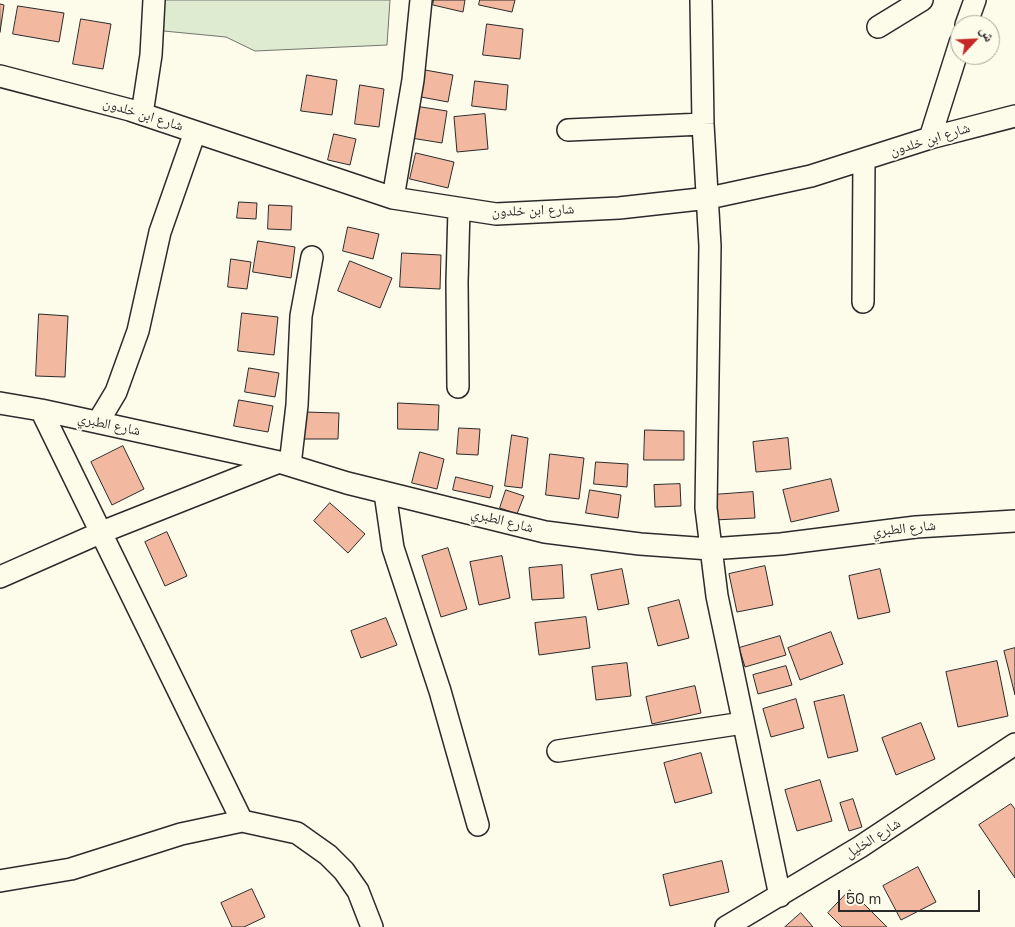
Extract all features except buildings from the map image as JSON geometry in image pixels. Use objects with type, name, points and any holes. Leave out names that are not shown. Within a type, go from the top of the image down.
[{"type":"street","points":[[142,114],[151,55],[154,0]]},
{"type":"street","points":[[392,198],[413,80],[421,0]]},
{"type":"street","points":[[701,0],[703,124],[709,198],[710,246],[706,508],[717,596],[780,896]]},
{"type":"street","points":[[878,27],[922,0]]},
{"type":"street","points":[[970,15],[976,0]]},
{"type":"street","points":[[930,138],[953,65]]},
{"type":"street","name":"شارع ابن خلدون","points":[[0,76],[142,114],[392,198],[459,209],[505,213],[619,208],[709,198],[811,176],[930,138],[1015,116]]},
{"type":"street","points":[[568,130],[703,124]]},
{"type":"street","points":[[98,422],[116,392],[138,331],[160,232],[195,132]]},
{"type":"street","points":[[863,302],[864,160]]},
{"type":"street","points":[[458,387],[457,282],[459,209]]},
{"type":"street","points":[[0,577],[102,532],[284,464],[297,404],[301,316],[312,257]]},
{"type":"street","name":"شارع الطبري","points":[[0,403],[98,422],[284,464],[385,493],[545,532],[640,544],[710,549],[781,544],[916,527],[1015,521]]},
{"type":"street","points":[[41,410],[242,821]]},
{"type":"street","points":[[385,493],[393,548],[440,691],[478,825]]},
{"type":"street","points":[[558,751],[743,723]]},
{"type":"street","name":"شارع الخليل","points":[[726,927],[883,832],[1015,744]]},
{"type":"street","points":[[0,880],[71,869],[181,834],[242,821],[297,833],[328,855],[344,871],[358,891],[372,927]]},
{"type":"green space","points":[[156,0],[390,0],[387,45],[255,51],[226,37],[153,30]]}]
